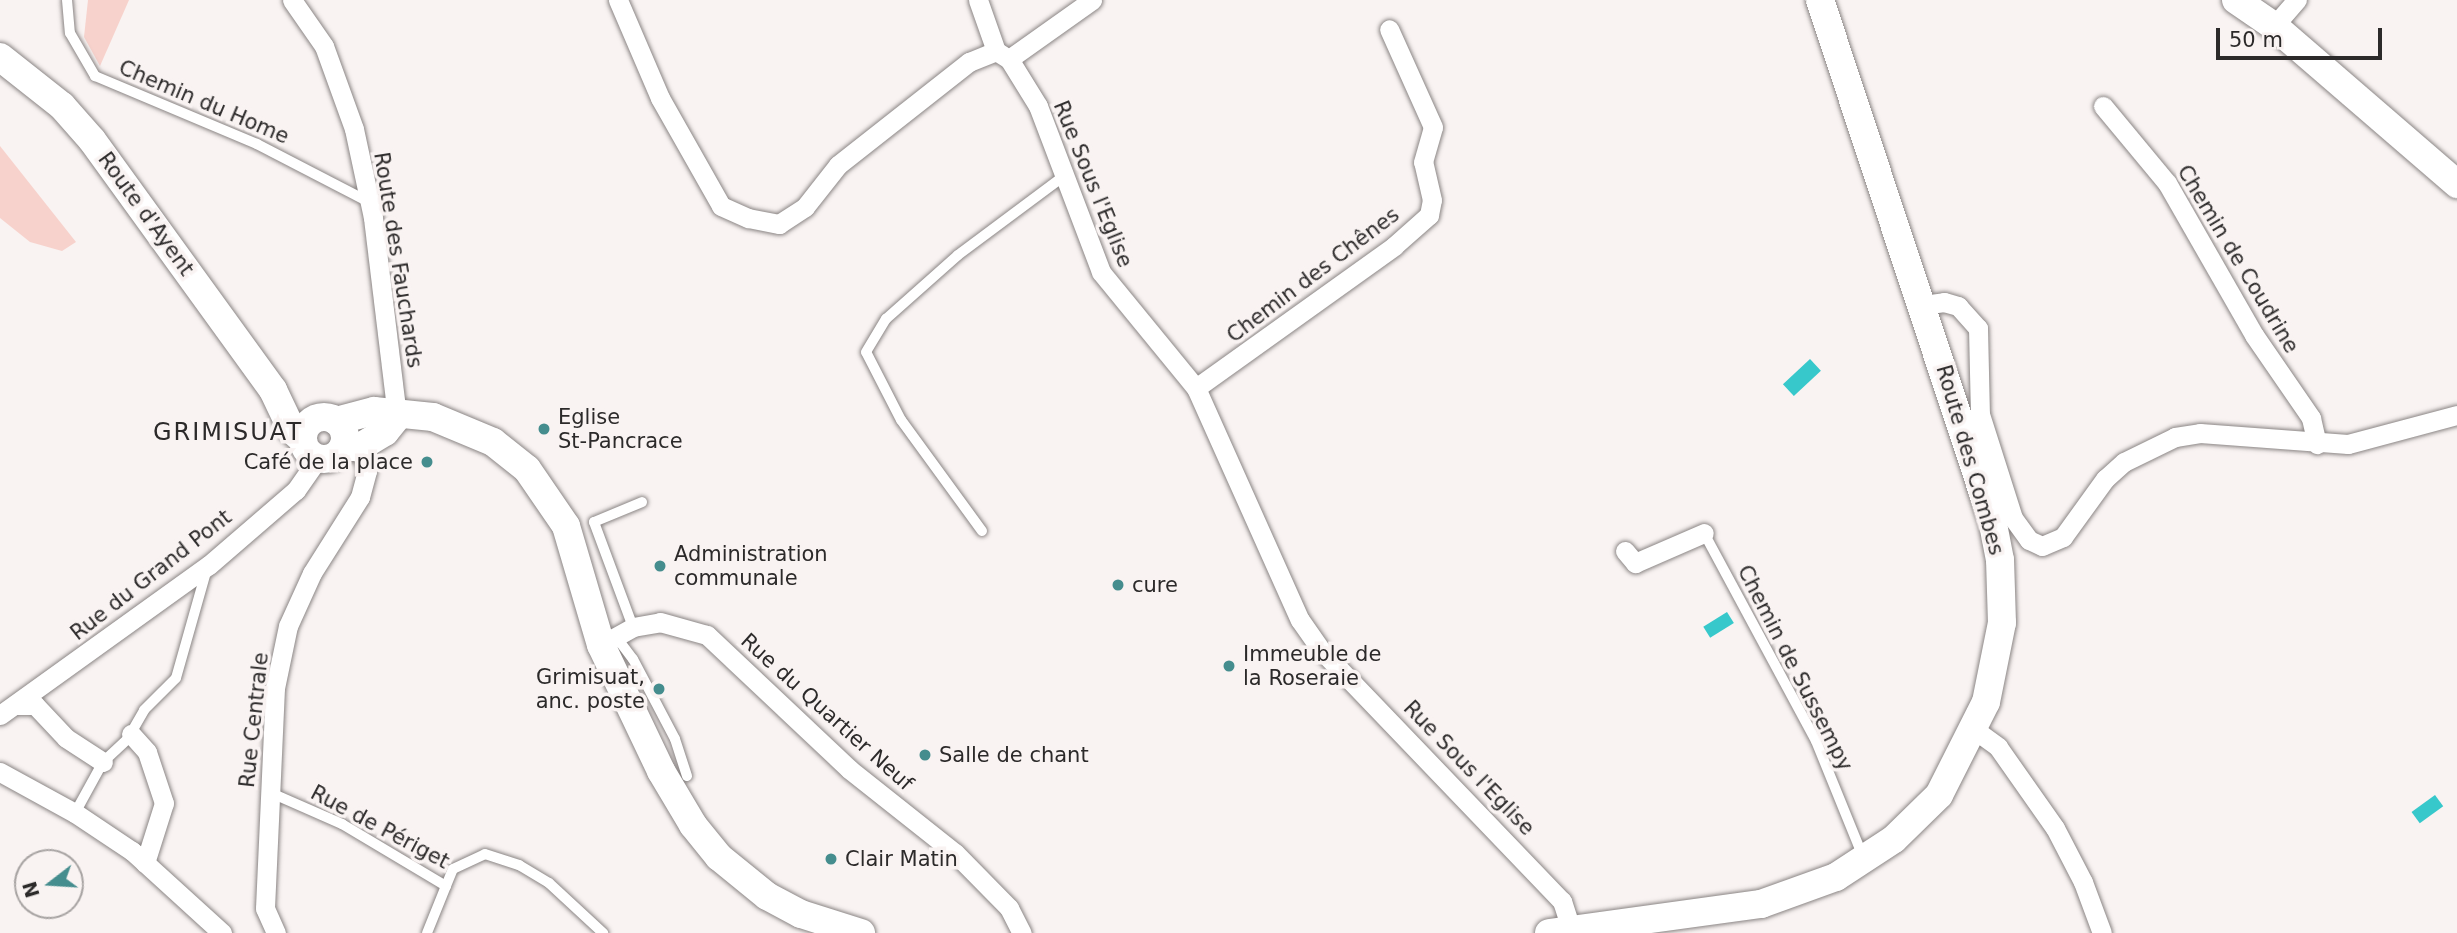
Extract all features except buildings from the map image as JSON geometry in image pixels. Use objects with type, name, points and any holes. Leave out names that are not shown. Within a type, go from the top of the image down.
[{"type":"street","name":"Route des Fauchards","points":[[292,0],[324,46],[338,81],[370,202],[397,417]]},
{"type":"street","points":[[618,0],[660,98],[721,206],[748,218],[779,224],[805,207],[838,165],[969,62],[1002,55],[1092,0]]},
{"type":"street","name":"Rue Sous l'Eglise","points":[[978,0],[1002,55],[1038,106],[1101,272],[1196,388],[1300,620],[1322,651],[1562,901],[1560,931]]},
{"type":"street","name":"Route des Combes","points":[[1560,931],[1760,904],[1807,890],[1865,860],[1938,795],[1975,730],[1998,648],[2000,560],[1982,487],[1820,0]]},
{"type":"street","points":[[2236,0],[2274,26],[2457,184]]},
{"type":"street","points":[[2274,26],[2297,0]]},
{"type":"street","name":"Chemin des Chênes","points":[[1196,388],[1394,246],[1429,215],[1432,200],[1423,162],[1433,127],[1389,29]]},
{"type":"street","name":"Route d'Ayent","points":[[0,57],[53,98],[92,140],[272,390],[292,430],[331,439]]},
{"type":"street","name":"Chemin de Coudrine","points":[[2103,106],[2167,183],[2254,335],[2311,418],[2317,444]]},
{"type":"street","points":[[1923,305],[1944,302],[1958,306],[1978,328],[1980,414],[2013,518],[2029,540],[2042,546],[2063,537],[2105,479],[2124,462],[2159,442],[2200,433],[2292,438],[2317,444],[2348,444],[2457,415]]},
{"type":"street","points":[[331,439],[374,411],[397,417],[433,417],[473,431],[527,469],[566,526],[609,641],[671,790],[719,857],[783,905],[860,933]]},
{"type":"street","name":"Rue du Grand Pont","points":[[8,710],[209,565],[296,490],[331,439]]},
{"type":"street","name":"Rue Centrale","points":[[275,933],[264,908],[275,688],[288,626],[312,573],[360,497],[366,471],[331,439]]},
{"type":"street","points":[[1625,551],[1635,562],[1704,533]]},
{"type":"street","name":"Rue du Quartier Neuf","points":[[609,641],[633,627],[673,623],[717,643],[849,769],[955,853],[1009,908],[1022,933]]},
{"type":"street","points":[[8,710],[34,705],[66,738],[103,762]]},
{"type":"street","points":[[1975,730],[1998,747],[2054,828],[2083,882],[2102,933]]},
{"type":"street","points":[[131,734],[147,752],[164,803],[145,863]]},
{"type":"street","points":[[0,772],[75,813],[145,863],[222,933]]},
{"type":"lane","name":"Chemin du Home","points":[[67,0],[70,33],[95,76],[257,144],[370,202]]},
{"type":"lane","points":[[982,531],[901,420],[866,352],[886,319],[958,255],[1064,176]]},
{"type":"lane","points":[[633,627],[594,522],[642,502]]},
{"type":"lane","name":"Chemin de Sussempy","points":[[1704,533],[1816,741],[1865,860]]},
{"type":"lane","points":[[75,813],[103,762],[131,734],[144,710],[176,678],[209,565]]},
{"type":"lane","points":[[609,641],[633,660],[675,739],[687,776]]},
{"type":"lane","name":"Rue de Périget","points":[[268,792],[342,824],[446,886],[453,869],[485,854],[519,865],[549,883],[603,933]]},
{"type":"lane","points":[[427,933],[446,886]]},
{"type":"shaded area","points":[[88,0],[129,0],[100,66],[84,37]]},
{"type":"shaded area","points":[[0,146],[76,242],[62,251],[30,242],[0,218]]},
{"type":"water","points":[[1810,359],[1821,371],[1794,396],[1783,384]]},
{"type":"water","points":[[1727,612],[1734,623],[1710,638],[1703,627]]},
{"type":"water","points":[[2435,795],[2443,806],[2420,823],[2412,812]]},
{"type":"place","name":"Eglise St-Pancrace","points":[[544,429]]},
{"type":"place","name":"Café de la place","points":[[427,462]]},
{"type":"place","name":"Administration communale","points":[[660,566]]},
{"type":"place","name":"cure","points":[[1118,585]]},
{"type":"place","name":"Immeuble de la Roseraie","points":[[1229,666]]},
{"type":"place","name":"Grimisuat, anc. poste","points":[[659,689]]},
{"type":"place","name":"Salle de chant","points":[[925,755]]},
{"type":"place","name":"Clair Matin","points":[[831,859]]},
{"type":"district","name":"GRIMISUAT","points":[[228,433]]}]
